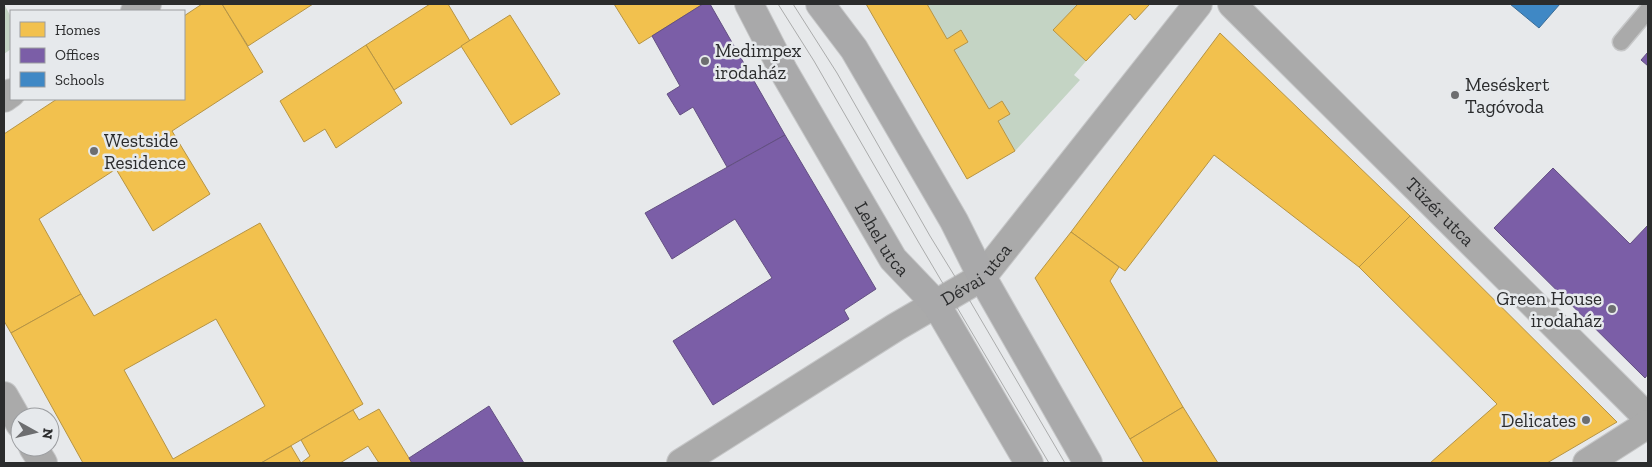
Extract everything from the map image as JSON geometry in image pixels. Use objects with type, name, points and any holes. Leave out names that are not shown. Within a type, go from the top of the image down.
[{"type":"main road","name":"Lehel utca","points":[[749,4],[783,70],[893,259],[936,304],[1029,463]]},
{"type":"main road","points":[[820,4],[854,49],[954,221],[982,277],[1088,463]]},
{"type":"street","name":"Dévai utca","points":[[681,463],[887,332],[982,277],[1198,4]]},
{"type":"street","name":"Tüzér utca","points":[[1232,4],[1648,418]]},
{"type":"street","points":[[4,396],[10,407]]},
{"type":"street","points":[[1587,463],[1648,424]]},
{"type":"lane","points":[[1621,42],[1648,10]]},
{"type":"green space","points":[[4,4],[10,15],[10,50],[4,54]]},
{"type":"green space","points":[[927,4],[1078,4],[1053,30],[1086,61],[1074,75],[1080,80],[1015,151],[998,121],[1009,114],[1002,101],[989,109],[954,50],[968,42],[962,31],[947,39]]},
{"type":"building: Homes","name":"Westside Residence","points":[[202,4],[222,4],[263,72],[172,131],[210,194],[153,231],[116,169],[39,219],[81,294],[11,333],[4,321],[4,134],[55,100],[185,100],[185,15]]},
{"type":"building: Homes","points":[[222,4],[313,4],[248,46]]},
{"type":"building: Homes","points":[[430,4],[448,4],[470,41],[394,90],[366,45]]},
{"type":"building: Homes","points":[[614,4],[703,4],[639,44]]},
{"type":"building: Homes","points":[[866,4],[927,4],[947,39],[961,30],[968,42],[954,50],[989,109],[1002,101],[1010,114],[998,121],[1015,151],[967,179]]},
{"type":"building: Homes","points":[[1078,4],[1149,5],[1135,20],[1130,14],[1086,61],[1053,30]]},
{"type":"building: Homes","points":[[510,15],[560,94],[511,125],[461,46]]},
{"type":"building: Homes","points":[[1220,33],[1410,216],[1359,267],[1214,155],[1125,271],[1071,232]]},
{"type":"building: Homes","points":[[366,45],[402,103],[336,148],[325,129],[304,142],[280,101]]},
{"type":"building: Homes","points":[[1410,216],[1617,422],[1547,463],[1430,463],[1497,404],[1359,267]]},
{"type":"building: Homes","points":[[260,223],[363,404],[261,463],[83,463],[60,421],[60,407],[52,407],[11,333],[81,294],[94,316]],"holes":[[[216,319],[265,406],[173,459],[124,370]]]},
{"type":"building: Homes","points":[[1071,232],[1119,267],[1110,281],[1183,407],[1130,439],[1035,278]]},
{"type":"building: Homes","points":[[1183,407],[1218,463],[1144,463],[1130,439]]},
{"type":"building: Homes","points":[[379,409],[412,463],[379,463],[368,446],[340,463],[301,463],[310,456],[301,440],[353,410],[359,420]]},
{"type":"building: Homes","points":[[291,446],[301,463],[261,463]]},
{"type":"building: Offices","name":"Medimpex irodaház","points":[[703,4],[710,4],[785,135],[727,167],[693,107],[680,115],[667,94],[680,86],[652,36]]},
{"type":"building: Offices","points":[[1648,52],[1648,66],[1641,60]]},
{"type":"building: Offices","points":[[785,135],[876,289],[844,310],[849,319],[713,405],[673,341],[772,278],[735,219],[672,259],[645,213]]},
{"type":"building: Offices","name":"Green House irodaház","points":[[1553,168],[1630,244],[1648,225],[1648,374],[1645,378],[1494,228]]},
{"type":"building: Offices","points":[[489,406],[524,463],[412,463],[409,458]]},
{"type":"building: Schools","points":[[1510,4],[1560,4],[1539,28]]},
{"type":"tram line","points":[[778,4],[814,61],[1049,463]]},
{"type":"tram line","points":[[793,4],[837,73],[930,236],[1065,463]]},
{"type":"place","name":"Medimpex irodaház","points":[[705,61]]},
{"type":"place","name":"Meséskert Tagóvoda","points":[[1455,95]]},
{"type":"place","name":"Westside Residence","points":[[94,151]]},
{"type":"place","name":"Green House irodaház","points":[[1612,309]]},
{"type":"place","name":"Delicates","points":[[1586,420]]}]
